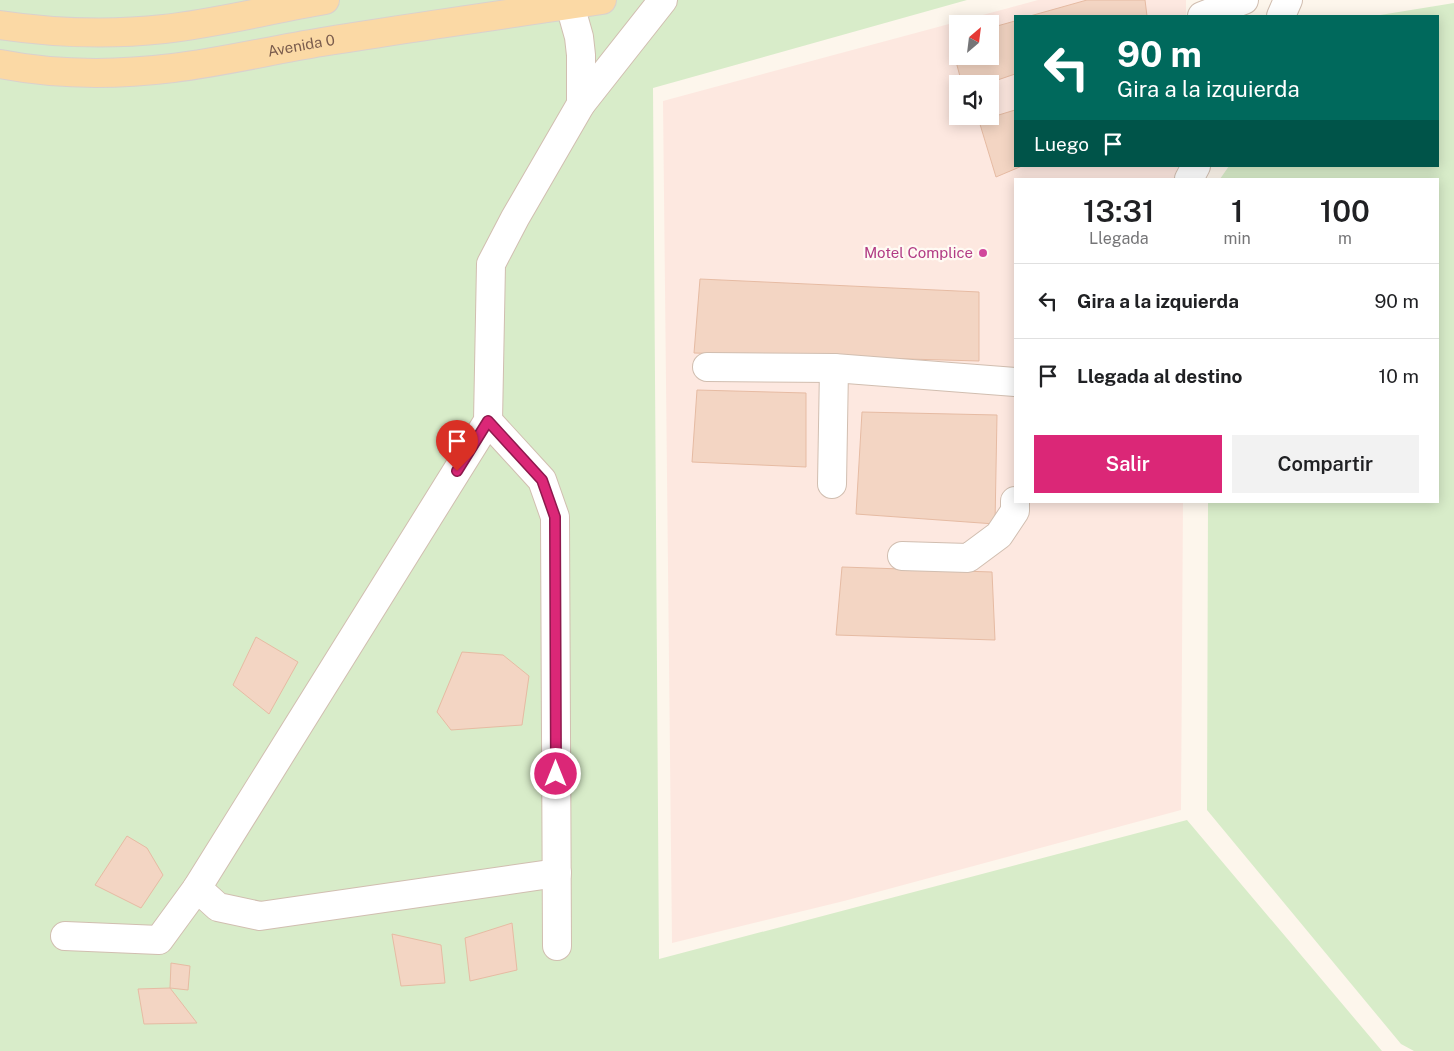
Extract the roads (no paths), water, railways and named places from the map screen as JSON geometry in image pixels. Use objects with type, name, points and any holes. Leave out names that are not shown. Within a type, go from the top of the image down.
[{"type":"main road","points":[[0,25],[40,30],[96,33],[163,29],[325,0]]},
{"type":"main road","name":"Avenida 0","points":[[0,64],[76,72],[115,72],[173,68],[321,42],[602,0]]},
{"type":"street","points":[[65,936],[159,940],[197,888],[488,421],[491,264],[515,218],[581,104],[663,0]]},
{"type":"street","points":[[1205,15],[1244,0]]},
{"type":"street","points":[[1281,15],[1288,0]]},
{"type":"street","points":[[570,5],[579,37],[582,74],[581,104]]},
{"type":"street","points":[[706,366],[834,368],[1014,382]]},
{"type":"street","points":[[832,484],[834,368]]},
{"type":"street","points":[[488,421],[542,480],[555,517],[557,946]]},
{"type":"street","points":[[902,556],[968,558],[999,535],[1015,511],[1015,503]]},
{"type":"street","points":[[197,888],[218,907],[260,916],[557,873]]},
{"type":"place","name":"Motel Complice","points":[[983,253]]}]
